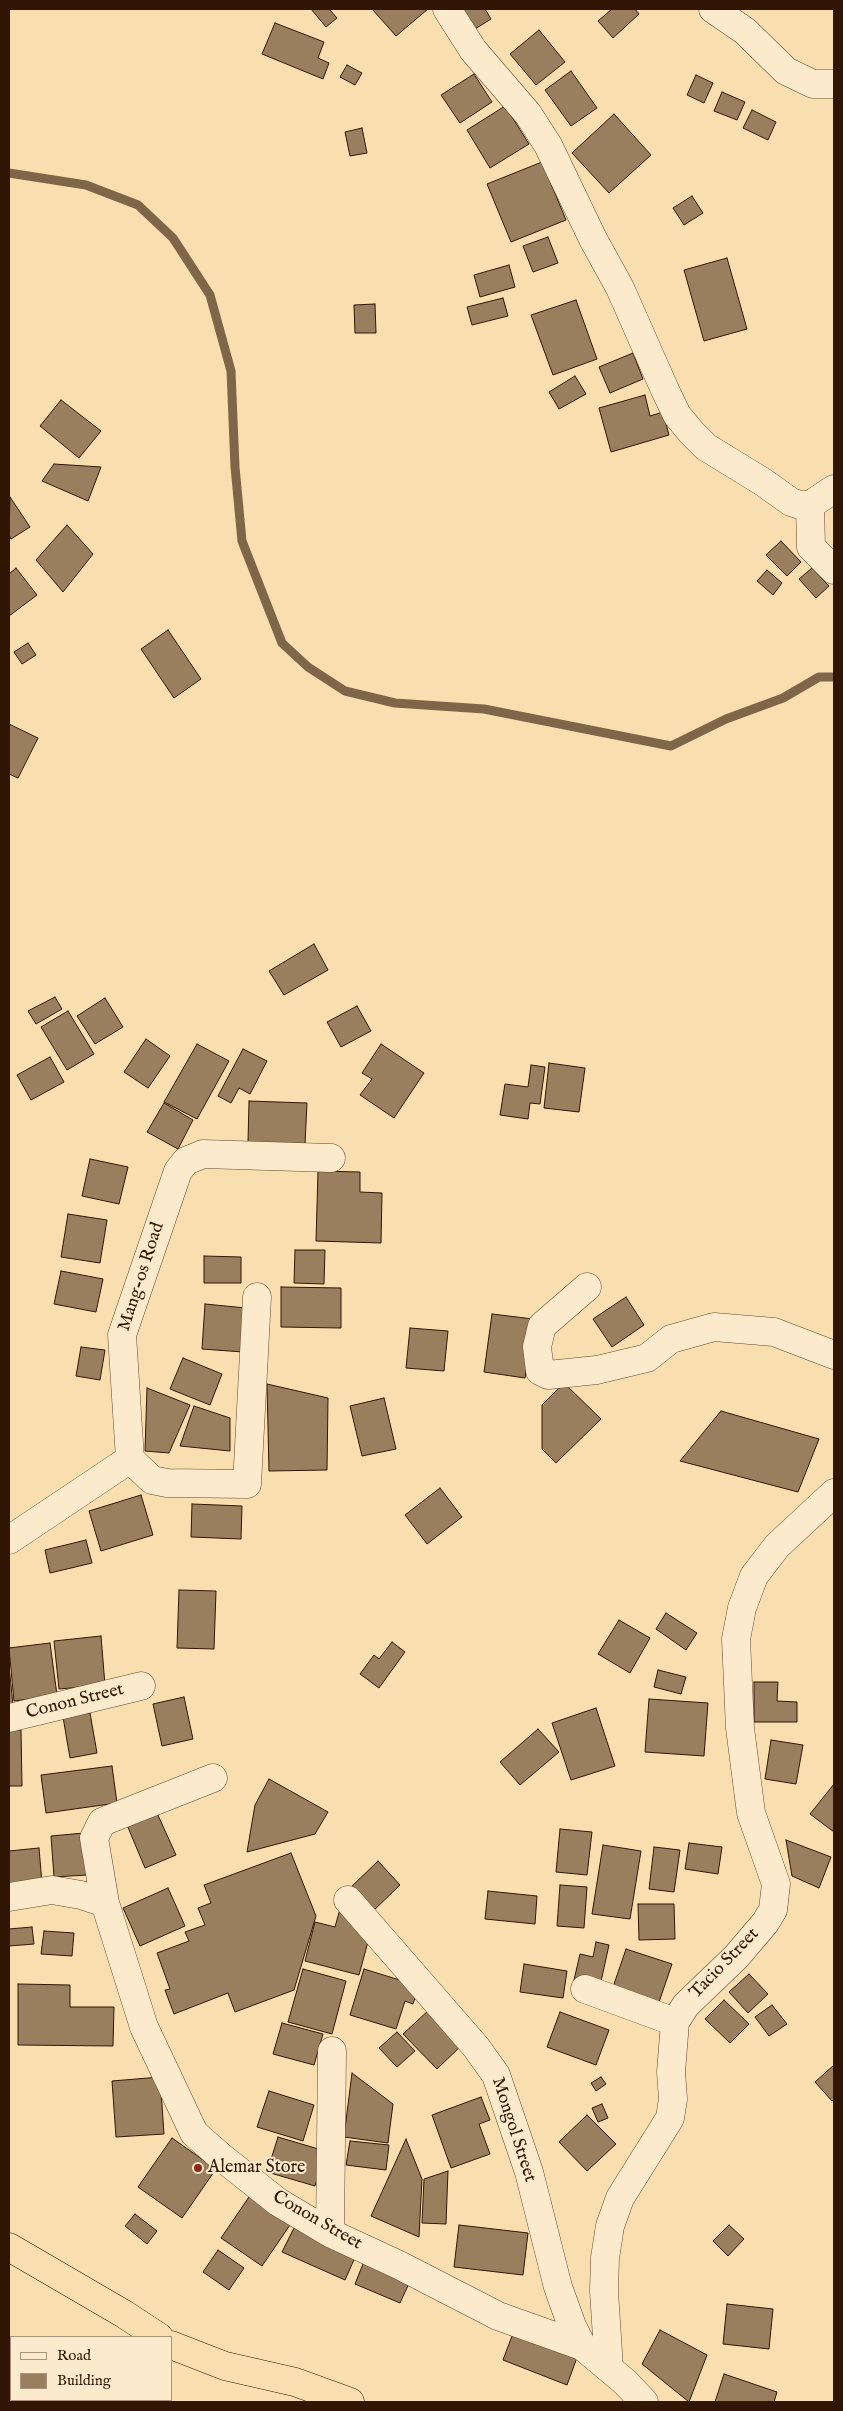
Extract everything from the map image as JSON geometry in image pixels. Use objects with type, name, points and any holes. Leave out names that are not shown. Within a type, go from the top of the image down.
[{"type":"highway","points":[[9,2247],[116,2309],[157,2336]]},
{"type":"highway","points":[[172,2345],[225,2366],[296,2382],[350,2402]]},
{"type":"street","points":[[448,9],[473,50],[528,114],[548,145],[593,239],[620,288],[677,415],[706,447],[764,482],[791,502],[800,505],[810,505],[834,489]]},
{"type":"street","points":[[713,9],[745,31],[786,71],[813,84],[834,84]]},
{"type":"street","points":[[810,505],[811,547],[834,570]]},
{"type":"street","name":"Mang-os Road","points":[[130,1459],[122,1335],[178,1171],[186,1161],[203,1154],[331,1158]]},
{"type":"street","points":[[587,1287],[542,1326],[537,1347],[540,1371],[548,1375],[596,1370],[647,1358],[670,1339],[714,1327],[774,1332],[834,1354]]},
{"type":"street","points":[[9,1540],[130,1459],[152,1480],[167,1483],[247,1484],[257,1298]]},
{"type":"street","name":"Tacio Street","points":[[609,2368],[604,2291],[605,2258],[610,2226],[620,2198],[670,2118],[673,2099],[671,2072],[676,2022],[686,2004],[742,1951],[765,1923],[772,1910],[776,1884],[751,1813],[740,1728],[736,1639],[742,1608],[754,1576],[777,1546],[834,1493]]},
{"type":"street","name":"Conon Street","points":[[9,1718],[141,1686]]},
{"type":"street","name":"Conon Street","points":[[213,1778],[102,1822],[94,1838],[105,1903],[144,2027],[194,2133],[278,2202],[330,2233],[399,2264],[498,2316],[582,2346],[625,2382],[644,2402]]},
{"type":"street","points":[[9,1897],[52,1890],[81,1895],[105,1903]]},
{"type":"street","name":"Mongol Street","points":[[348,1900],[476,2047],[496,2075],[529,2172],[558,2287],[572,2326],[582,2346]]},
{"type":"street","points":[[585,1989],[676,2022]]},
{"type":"street","points":[[330,2233],[332,2051]]},
{"type":"building","points":[[311,9],[329,9],[337,18],[326,27]]},
{"type":"building","points":[[372,9],[428,9],[396,36]]},
{"type":"building","points":[[463,9],[485,9],[491,19],[475,29]]},
{"type":"building","points":[[612,9],[635,9],[639,14],[613,38],[598,21]]},
{"type":"building","points":[[275,23],[324,42],[318,58],[329,63],[323,79],[262,54]]},
{"type":"building","points":[[539,30],[565,62],[536,85],[510,54]]},
{"type":"building","points":[[347,65],[362,73],[355,85],[340,77]]},
{"type":"building","points":[[571,71],[597,108],[571,126],[545,90]]},
{"type":"building","points":[[474,74],[492,102],[460,123],[441,95]]},
{"type":"building","points":[[696,75],[713,83],[704,103],[687,95]]},
{"type":"building","points":[[722,92],[745,102],[737,120],[714,111]]},
{"type":"building","points":[[505,106],[529,144],[490,168],[467,130]]},
{"type":"building","points":[[752,110],[776,122],[768,140],[743,128]]},
{"type":"building","points":[[614,114],[651,155],[609,193],[572,153]]},
{"type":"building","points":[[362,128],[367,153],[350,156],[345,132]]},
{"type":"building","points":[[542,162],[566,220],[511,242],[487,184]]},
{"type":"building","points":[[692,196],[703,213],[684,225],[673,208]]},
{"type":"building","points":[[548,237],[558,263],[533,272],[523,246]]},
{"type":"building","points":[[727,258],[747,329],[704,341],[684,270]]},
{"type":"building","points":[[509,265],[515,287],[480,297],[474,275]]},
{"type":"building","points":[[503,298],[508,316],[472,325],[467,307]]},
{"type":"building","points":[[576,300],[597,359],[553,375],[531,315]]},
{"type":"building","points":[[375,304],[376,333],[355,333],[354,305]]},
{"type":"building","points":[[633,353],[643,379],[610,393],[599,367]]},
{"type":"building","points":[[575,376],[586,394],[559,409],[549,392]]},
{"type":"building","points":[[645,395],[650,416],[663,412],[669,435],[611,452],[599,408]]},
{"type":"building","points":[[61,400],[101,431],[79,458],[40,426]]},
{"type":"building","points":[[54,464],[101,467],[88,501],[42,481]]},
{"type":"building","points":[[10,497],[30,527],[11,539],[9,535]]},
{"type":"building","points":[[67,525],[93,554],[63,592],[36,560]]},
{"type":"building","points":[[781,541],[801,562],[787,576],[766,555]]},
{"type":"building","points":[[16,568],[37,595],[9,616],[9,574]]},
{"type":"building","points":[[812,568],[829,586],[816,598],[799,579]]},
{"type":"building","points":[[767,570],[782,583],[773,595],[757,581]]},
{"type":"building","points":[[168,630],[201,679],[174,698],[141,649]]},
{"type":"building","points":[[28,643],[36,655],[22,664],[14,652]]},
{"type":"building","points":[[9,724],[38,738],[18,778],[9,774]]},
{"type":"building","points":[[314,944],[328,970],[284,995],[269,971]]},
{"type":"building","points":[[55,997],[62,1009],[36,1024],[28,1011]]},
{"type":"building","points":[[105,998],[123,1027],[95,1044],[77,1016]]},
{"type":"building","points":[[357,1006],[371,1031],[341,1047],[327,1022]]},
{"type":"building","points":[[68,1011],[94,1054],[67,1070],[41,1027]]},
{"type":"building","points":[[146,1039],[170,1056],[148,1088],[124,1072]]},
{"type":"building","points":[[197,1044],[229,1061],[197,1119],[164,1102]]},
{"type":"building","points":[[381,1044],[424,1073],[394,1118],[360,1095],[372,1079],[362,1073]]},
{"type":"building","points":[[243,1049],[267,1061],[250,1094],[239,1088],[231,1103],[218,1096]]},
{"type":"building","points":[[50,1057],[64,1082],[31,1100],[17,1075]]},
{"type":"building","points":[[549,1063],[585,1068],[579,1112],[544,1108]]},
{"type":"building","points":[[531,1065],[545,1067],[540,1104],[530,1103],[528,1119],[500,1115],[505,1084],[528,1087]]},
{"type":"building","points":[[249,1101],[307,1103],[305,1144],[248,1142]]},
{"type":"building","points":[[164,1103],[193,1120],[178,1149],[147,1132]]},
{"type":"building","points":[[90,1159],[128,1167],[119,1204],[82,1196]]},
{"type":"building","points":[[318,1171],[360,1172],[360,1192],[382,1193],[381,1243],[316,1241]]},
{"type":"building","points":[[68,1214],[107,1220],[100,1263],[61,1257]]},
{"type":"building","points":[[295,1250],[325,1250],[324,1284],[294,1283]]},
{"type":"building","points":[[204,1256],[241,1257],[241,1283],[204,1283]]},
{"type":"building","points":[[61,1271],[103,1279],[96,1312],[54,1304]]},
{"type":"building","points":[[281,1287],[341,1288],[341,1328],[281,1327]]},
{"type":"building","points":[[626,1297],[644,1325],[612,1347],[593,1319]]},
{"type":"building","points":[[205,1304],[246,1308],[243,1352],[202,1349]]},
{"type":"building","points":[[492,1314],[533,1319],[525,1378],[484,1372]]},
{"type":"building","points":[[410,1328],[448,1331],[444,1371],[406,1368]]},
{"type":"building","points":[[81,1347],[105,1350],[100,1380],[76,1376]]},
{"type":"building","points":[[183,1358],[222,1374],[210,1405],[170,1389]]},
{"type":"building","points":[[564,1383],[601,1419],[556,1463],[542,1449],[542,1405]]},
{"type":"building","points":[[267,1384],[328,1398],[327,1470],[269,1471]]},
{"type":"building","points":[[147,1388],[190,1405],[169,1453],[145,1451]]},
{"type":"building","points":[[384,1398],[396,1449],[362,1456],[350,1406]]},
{"type":"building","points":[[194,1406],[230,1418],[230,1451],[180,1446]]},
{"type":"building","points":[[721,1411],[819,1439],[798,1492],[680,1461]]},
{"type":"building","points":[[440,1488],[462,1517],[427,1544],[405,1515]]},
{"type":"building","points":[[141,1495],[153,1535],[101,1551],[89,1511]]},
{"type":"building","points":[[192,1504],[242,1506],[241,1539],[191,1537]]},
{"type":"building","points":[[86,1540],[92,1563],[50,1573],[45,1550]]},
{"type":"building","points":[[179,1590],[216,1591],[214,1649],[177,1648]]},
{"type":"building","points":[[666,1613],[697,1633],[686,1650],[656,1629]]},
{"type":"building","points":[[619,1620],[650,1638],[630,1673],[598,1654]]},
{"type":"building","points":[[101,1636],[105,1685],[59,1689],[54,1641]]},
{"type":"building","points":[[392,1642],[405,1652],[379,1688],[360,1674],[374,1655],[379,1659]]},
{"type":"building","points":[[50,1643],[57,1695],[14,1701],[9,1648]]},
{"type":"building","points":[[9,1666],[13,1705],[9,1705]]},
{"type":"building","points":[[658,1670],[686,1677],[681,1694],[654,1687]]},
{"type":"building","points":[[754,1682],[778,1682],[777,1701],[797,1702],[797,1722],[754,1722]]},
{"type":"building","points":[[184,1697],[193,1739],[162,1746],[153,1704]]},
{"type":"building","points":[[649,1699],[708,1703],[704,1756],[645,1752]]},
{"type":"building","points":[[596,1708],[615,1766],[571,1780],[552,1723]]},
{"type":"building","points":[[90,1713],[97,1753],[70,1758],[63,1717]]},
{"type":"building","points":[[538,1729],[559,1752],[520,1785],[500,1762]]},
{"type":"building","points":[[9,1730],[21,1730],[22,1786],[9,1786]]},
{"type":"building","points":[[771,1740],[803,1745],[796,1784],[765,1779]]},
{"type":"building","points":[[112,1766],[117,1803],[46,1813],[41,1775]]},
{"type":"building","points":[[269,1779],[328,1812],[315,1834],[247,1852],[255,1805]]},
{"type":"building","points":[[834,1784],[834,1832],[810,1814]]},
{"type":"building","points":[[157,1813],[176,1855],[145,1868],[127,1825]]},
{"type":"building","points":[[560,1829],[592,1832],[587,1875],[556,1872]]},
{"type":"building","points":[[84,1833],[87,1875],[54,1877],[51,1836]]},
{"type":"building","points":[[786,1840],[831,1857],[819,1888],[792,1876]]},
{"type":"building","points":[[689,1843],[722,1847],[718,1874],[685,1869]]},
{"type":"building","points":[[603,1845],[641,1851],[630,1919],[592,1914]]},
{"type":"building","points":[[654,1847],[680,1850],[674,1892],[649,1889]]},
{"type":"building","points":[[39,1848],[42,1883],[9,1886],[9,1851]]},
{"type":"building","points":[[291,1853],[316,1916],[294,1990],[235,2012],[228,1993],[174,2014],[165,1990],[170,1989],[157,1953],[189,1941],[185,1932],[205,1925],[198,1908],[211,1903],[204,1885]]},
{"type":"building","points":[[378,1861],[400,1885],[370,1914],[348,1890]]},
{"type":"building","points":[[560,1885],[587,1887],[584,1928],[557,1926]]},
{"type":"building","points":[[168,1888],[185,1926],[140,1946],[123,1908]]},
{"type":"building","points":[[488,1891],[537,1896],[535,1924],[485,1919]]},
{"type":"building","points":[[638,1904],[674,1904],[675,1939],[639,1940]]},
{"type":"building","points":[[340,1909],[369,1938],[359,1975],[305,1961],[315,1922],[335,1927]]},
{"type":"building","points":[[32,1927],[34,1944],[9,1946],[9,1929]]},
{"type":"building","points":[[44,1931],[74,1933],[72,1956],[41,1954]]},
{"type":"building","points":[[596,1942],[609,1945],[600,1986],[574,1980],[580,1954],[593,1957]]},
{"type":"building","points":[[626,1949],[672,1964],[657,2008],[611,1993]]},
{"type":"building","points":[[524,1964],[567,1971],[563,1998],[520,1992]]},
{"type":"building","points":[[303,1969],[346,1981],[332,2034],[288,2022]]},
{"type":"building","points":[[364,1969],[419,1986],[413,2004],[405,2001],[396,2029],[350,2015]]},
{"type":"building","points":[[749,1974],[768,1994],[748,2013],[729,1992]]},
{"type":"building","points":[[18,1984],[70,1985],[70,2007],[114,2007],[113,2046],[18,2045]]},
{"type":"building","points":[[724,2000],[749,2024],[730,2043],[705,2019]]},
{"type":"building","points":[[772,2005],[787,2024],[769,2036],[755,2017]]},
{"type":"building","points":[[430,2009],[463,2044],[437,2069],[403,2034]]},
{"type":"building","points":[[560,2012],[609,2030],[596,2065],[547,2047]]},
{"type":"building","points":[[282,2023],[323,2034],[314,2065],[273,2054]]},
{"type":"building","points":[[397,2032],[415,2051],[397,2067],[379,2048]]},
{"type":"building","points":[[834,2065],[834,2099],[832,2101],[815,2082]]},
{"type":"building","points":[[352,2073],[393,2104],[388,2143],[344,2137]]},
{"type":"building","points":[[160,2077],[164,2134],[116,2137],[112,2081]]},
{"type":"building","points":[[601,2077],[606,2084],[596,2091],[591,2083]]},
{"type":"building","points":[[269,2091],[314,2105],[303,2141],[257,2127]]},
{"type":"building","points":[[481,2097],[490,2120],[479,2124],[490,2154],[451,2168],[432,2115]]},
{"type":"building","points":[[602,2104],[608,2118],[598,2122],[592,2108]]},
{"type":"building","points":[[587,2115],[616,2144],[587,2171],[559,2142]]},
{"type":"building","points":[[278,2137],[325,2151],[315,2186],[267,2172]]},
{"type":"building","points":[[172,2138],[216,2169],[182,2218],[138,2187]]},
{"type":"building","points":[[406,2139],[422,2179],[419,2237],[371,2216]]},
{"type":"building","points":[[350,2141],[389,2145],[386,2170],[346,2165]]},
{"type":"building","points":[[448,2171],[446,2224],[422,2223],[424,2179]]},
{"type":"building","points":[[251,2194],[292,2222],[262,2266],[221,2238]]},
{"type":"building","points":[[135,2214],[157,2231],[147,2244],[125,2226]]},
{"type":"building","points":[[459,2225],[528,2233],[523,2275],[454,2267]]},
{"type":"building","points":[[729,2225],[744,2239],[728,2256],[713,2241]]},
{"type":"building","points":[[295,2226],[357,2253],[345,2280],[282,2252]]},
{"type":"building","points":[[218,2250],[244,2268],[229,2290],[203,2272]]},
{"type":"building","points":[[365,2259],[411,2279],[400,2303],[355,2284]]},
{"type":"building","points":[[727,2304],[773,2309],[769,2349],[723,2344]]},
{"type":"building","points":[[515,2328],[579,2352],[567,2385],[503,2360]]},
{"type":"building","points":[[660,2330],[707,2355],[689,2402],[642,2364]]},
{"type":"building","points":[[724,2374],[777,2392],[774,2402],[715,2402]]},
{"type":"waterway","points":[[9,173],[86,185],[138,205],[173,238],[210,295],[231,371],[235,467],[242,541],[282,643],[308,667],[345,691],[395,703],[484,709],[671,746],[726,719],[783,698],[819,677],[834,677]]},
{"type":"place","name":"Alemar Store","points":[[198,2168]]}]
